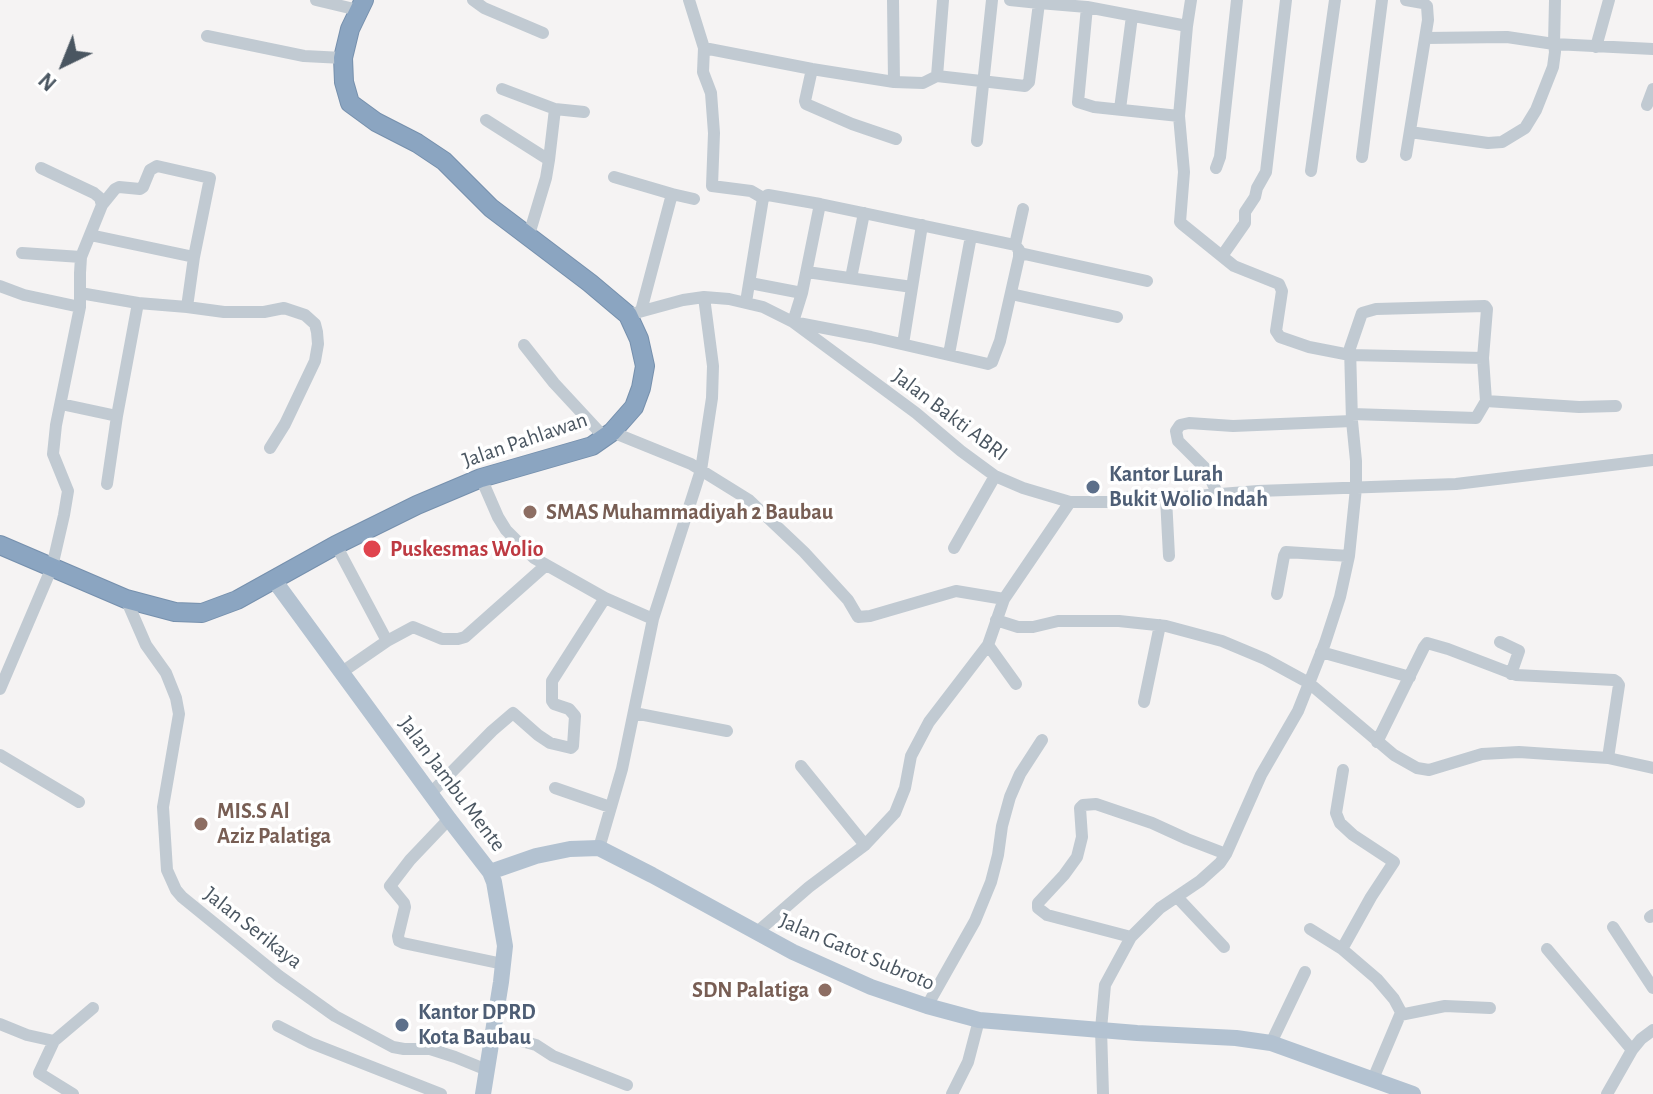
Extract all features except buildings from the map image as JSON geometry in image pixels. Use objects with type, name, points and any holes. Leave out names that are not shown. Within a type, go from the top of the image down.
[{"type":"highway","points":[[361,5],[343,58],[346,95],[352,106],[444,161],[487,205],[528,238],[634,313]]},
{"type":"highway","name":"Jalan Pahlawan","points":[[0,545],[126,599],[175,612],[202,613],[237,600],[336,545],[417,505],[481,478],[584,449],[609,435],[634,407],[645,372],[634,313]]},
{"type":"main road","name":"Jalan Jambu Mente","points":[[274,580],[490,872],[505,946],[483,1094]]},
{"type":"main road","name":"Jalan Gatot Subroto","points":[[599,848],[825,967],[927,1006],[979,1020],[1271,1043],[1413,1094]]},
{"type":"main road","points":[[490,872],[536,856],[570,849],[599,848]]},
{"type":"street","points":[[316,0],[361,5]]},
{"type":"street","points":[[473,0],[484,8],[543,33]]},
{"type":"street","points":[[689,0],[704,48],[703,72],[711,93],[714,133],[712,186],[751,191],[763,198]]},
{"type":"street","points":[[893,0],[894,82]]},
{"type":"street","points":[[937,76],[943,0]]},
{"type":"street","points":[[977,141],[992,0]]},
{"type":"street","points":[[1010,0],[1087,7],[1187,26]]},
{"type":"street","points":[[1191,0],[1179,116],[1184,187],[1180,222],[1238,268],[1279,284],[1282,291],[1278,335],[1309,347],[1350,355],[1483,358]]},
{"type":"street","points":[[1216,168],[1220,157],[1237,0]]},
{"type":"street","points":[[1222,256],[1245,223],[1245,212],[1266,172],[1286,0]]},
{"type":"street","points":[[1311,171],[1335,0]]},
{"type":"street","points":[[1362,157],[1382,0]]},
{"type":"street","points":[[1406,0],[1427,6],[1426,38],[1406,155]]},
{"type":"street","points":[[1410,132],[1488,143],[1502,142],[1516,135],[1536,110],[1553,67],[1555,0]]},
{"type":"street","points":[[1596,47],[1609,0]]},
{"type":"street","points":[[704,48],[894,82],[923,83],[937,76],[1025,86],[1029,82],[1039,3]]},
{"type":"street","points":[[1087,7],[1078,102],[1179,116]]},
{"type":"street","points":[[1120,109],[1132,16]]},
{"type":"street","points":[[207,36],[304,56],[343,58]]},
{"type":"street","points":[[1426,38],[1507,37],[1554,44],[1653,49]]},
{"type":"street","points":[[812,69],[806,104],[896,139]]},
{"type":"street","points":[[502,89],[555,109],[584,112]]},
{"type":"street","points":[[1647,105],[1653,89]]},
{"type":"street","points":[[528,238],[546,178],[555,109]]},
{"type":"street","points":[[486,120],[549,160]]},
{"type":"street","points":[[0,689],[52,567],[68,494],[53,454],[80,300],[81,257],[102,205],[119,187],[143,187],[150,170],[157,166],[210,178],[187,307]]},
{"type":"street","points":[[41,168],[94,193],[102,205]]},
{"type":"street","points":[[614,177],[694,199]]},
{"type":"street","points":[[634,313],[672,194]]},
{"type":"street","points":[[763,198],[768,195],[922,225],[1147,281]]},
{"type":"street","points":[[746,302],[763,198]]},
{"type":"street","points":[[820,204],[807,272],[793,322],[988,364],[992,362],[1000,341],[1011,294],[1023,209]]},
{"type":"street","points":[[851,278],[864,213]]},
{"type":"street","points":[[903,344],[922,225]]},
{"type":"street","points":[[90,235],[194,257]]},
{"type":"street","points":[[949,354],[971,236]]},
{"type":"street","points":[[22,253],[81,257]]},
{"type":"street","points":[[807,272],[912,287]]},
{"type":"street","points":[[750,283],[802,293]]},
{"type":"street","points":[[0,286],[24,295],[224,312],[264,312],[284,308],[305,315],[315,324],[317,332],[315,361],[270,448]]},
{"type":"street","points":[[1011,294],[1117,317]]},
{"type":"street","points":[[599,848],[622,769],[653,619],[701,470],[712,398],[713,366],[704,297]]},
{"type":"street","name":"Jalan Bakti ABRI","points":[[634,313],[704,297],[763,307],[793,322],[995,476],[1070,502],[1456,484],[1653,460]]},
{"type":"street","points":[[107,484],[138,303]]},
{"type":"street","points":[[1103,1094],[1101,1029],[1105,985],[1131,937],[1149,918],[1200,881],[1226,854],[1261,775],[1298,711],[1340,597],[1349,556],[1356,488],[1352,418],[1350,355],[1362,313],[1485,306],[1483,358],[1486,401],[1479,416],[1474,419],[1352,418],[1233,426],[1180,425],[1176,431],[1178,441],[1206,469],[1218,495]]},
{"type":"street","points":[[524,345],[554,383],[609,435],[701,470],[749,500],[804,552],[848,600],[858,617],[956,591],[1004,599]]},
{"type":"street","points":[[1486,401],[1579,407],[1616,406]]},
{"type":"street","points":[[61,404],[117,416]]},
{"type":"street","points":[[954,548],[995,476]]},
{"type":"street","points":[[481,478],[498,517],[521,547],[545,566],[653,619]]},
{"type":"street","points":[[1166,498],[1169,556]]},
{"type":"street","points":[[756,933],[809,887],[865,845],[897,810],[906,785],[911,756],[929,722],[988,645],[1004,599],[1070,502]]},
{"type":"street","points":[[336,545],[387,641]]},
{"type":"street","points":[[1277,594],[1286,552],[1349,556]]},
{"type":"street","points":[[342,672],[413,627],[442,639],[465,637],[545,566]]},
{"type":"street","points":[[431,793],[513,713],[550,743],[573,746],[575,716],[569,709],[552,701],[552,681],[605,598]]},
{"type":"street","name":"Jalan Serikaya","points":[[126,599],[146,645],[169,680],[176,698],[179,714],[163,807],[167,870],[182,897],[279,976],[335,1016],[393,1047],[430,1049],[487,1070]]},
{"type":"street","points":[[996,620],[1018,627],[1085,620],[1160,625],[1222,641],[1265,659],[1309,683],[1377,742],[1412,766],[1429,770],[1482,754],[1519,752],[1608,758],[1653,768]]},
{"type":"street","points":[[1144,702],[1160,625]]},
{"type":"street","points":[[1500,642],[1519,651],[1511,674]]},
{"type":"street","points":[[1377,742],[1427,643],[1511,674],[1614,680],[1619,685],[1608,758]]},
{"type":"street","points":[[988,645],[1016,684]]},
{"type":"street","points":[[1321,652],[1410,677]]},
{"type":"street","points":[[634,713],[727,731]]},
{"type":"street","points":[[927,1006],[975,921],[991,882],[1010,797],[1020,774],[1042,740]]},
{"type":"street","points":[[0,755],[79,802]]},
{"type":"street","points":[[801,766],[865,845]]},
{"type":"street","points":[[1342,949],[1394,862],[1340,823],[1336,813],[1343,770]]},
{"type":"street","points":[[555,788],[610,807]]},
{"type":"street","points":[[1131,937],[1047,915],[1038,908],[1038,903],[1077,857],[1084,804],[1110,808],[1226,854]]},
{"type":"street","points":[[449,819],[390,886],[405,907],[399,941],[503,964]]},
{"type":"street","points":[[1177,897],[1224,947]]},
{"type":"street","points":[[1613,927],[1653,988]]},
{"type":"street","points":[[1310,929],[1342,949],[1377,979],[1402,1014]]},
{"type":"street","points":[[1547,949],[1632,1050]]},
{"type":"street","points":[[1271,1043],[1305,972]]},
{"type":"street","points":[[1373,1079],[1397,1019],[1402,1014],[1445,1006],[1490,1008]]},
{"type":"street","points":[[73,1094],[39,1074],[54,1041],[93,1008]]},
{"type":"street","points":[[952,1094],[968,1062],[979,1020]]},
{"type":"street","points":[[0,1024],[54,1041]]},
{"type":"street","points":[[278,1026],[311,1043],[441,1094]]},
{"type":"street","points":[[1607,1094],[1632,1050],[1653,1030]]},
{"type":"street","points":[[493,1033],[536,1045],[553,1056],[627,1085]]},
{"type":"place","name":"Kantor Lurah Bukit Wolio Indah","points":[[1093,487]]},
{"type":"place","name":"SMAS Muhammadiyah 2 Baubau","points":[[530,512]]},
{"type":"place","name":"Puskesmas Wolio","points":[[372,549]]},
{"type":"place","name":"MIS.S Al Aziz Palatiga","points":[[201,824]]},
{"type":"place","name":"SDN Palatiga","points":[[825,990]]},
{"type":"place","name":"Kantor DPRD Kota Baubau","points":[[402,1025]]}]
